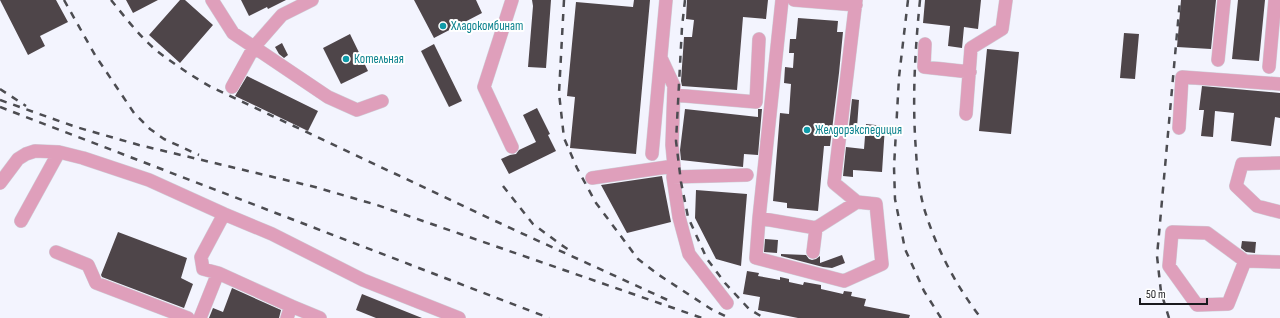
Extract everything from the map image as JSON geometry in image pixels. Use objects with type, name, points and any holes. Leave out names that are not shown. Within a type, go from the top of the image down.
[{"type":"street","points":[[212,0],[233,33],[328,97],[357,110],[382,101]]},
{"type":"street","points":[[232,87],[254,47],[282,15],[312,0]]},
{"type":"street","points":[[512,0],[484,87],[512,147]]},
{"type":"street","points":[[652,154],[666,0]]},
{"type":"street","points":[[782,0],[756,258],[844,281],[882,264],[876,204],[857,202],[834,184],[856,2],[794,0]]},
{"type":"street","points":[[966,114],[972,48],[1002,29],[1006,0]]},
{"type":"street","points":[[1218,60],[1224,0]]},
{"type":"street","points":[[1269,67],[1275,0]]},
{"type":"street","points":[[674,95],[756,102],[759,39]]},
{"type":"street","points":[[925,44],[924,67],[970,72]]},
{"type":"street","points":[[661,58],[674,86],[672,145],[673,171],[679,217],[689,254],[727,303]]},
{"type":"street","points":[[1179,128],[1182,77],[1280,84]]},
{"type":"street","points":[[0,183],[18,159],[35,151],[59,152],[83,158],[150,180],[272,234],[363,280],[459,318]]},
{"type":"street","points":[[21,221],[59,152]]},
{"type":"street","points":[[1280,163],[1242,164],[1236,186],[1257,206],[1280,212]]},
{"type":"street","points":[[592,178],[673,171],[747,175]]},
{"type":"street","points":[[759,218],[816,228],[857,202]]},
{"type":"street","points":[[224,214],[201,257],[204,269],[218,274],[289,312],[320,318]]},
{"type":"street","points":[[813,252],[816,228]]},
{"type":"street","points":[[1244,261],[1228,304],[1196,306],[1169,266],[1172,232],[1207,233],[1244,261],[1280,262]]},
{"type":"street","points":[[56,252],[88,265],[96,283],[188,318]]},
{"type":"street","points":[[200,318],[218,274]]},
{"type":"building","points":[[0,0],[56,0],[68,22],[40,36],[45,46],[28,55]]},
{"type":"building","points":[[126,0],[158,0],[133,13]]},
{"type":"building","points":[[180,0],[185,0],[213,25],[180,63],[149,35]]},
{"type":"building","points":[[241,0],[286,0],[249,16]]},
{"type":"building","name":"Хладокомбинат","points":[[414,0],[476,0],[482,13],[434,38]]},
{"type":"building","points":[[532,0],[551,0],[546,68],[528,67],[533,6]]},
{"type":"building","points":[[634,0],[650,0],[636,154],[570,148],[575,97],[567,96],[576,2],[633,7]]},
{"type":"building","points":[[687,0],[768,0],[766,19],[743,17],[737,90],[682,86],[681,81],[684,37],[692,37],[694,20],[686,19]]},
{"type":"building","points":[[925,0],[981,0],[978,29],[964,27],[962,48],[948,46],[950,26],[923,23]]},
{"type":"building","points":[[1181,0],[1216,0],[1211,49],[1177,47]]},
{"type":"building","points":[[1238,0],[1265,0],[1259,61],[1232,59]]},
{"type":"building","name":"Желдорэкспедиция","points":[[798,18],[838,21],[837,32],[843,32],[830,146],[824,146],[818,211],[787,208],[787,203],[773,201],[780,113],[789,114],[791,84],[784,83],[785,67],[793,68],[794,53],[789,53],[790,39],[796,39]]},
{"type":"building","points":[[1124,33],[1139,34],[1135,79],[1120,78]]},
{"type":"building","name":"Котельная","points":[[350,34],[368,71],[341,84],[323,48]]},
{"type":"building","points":[[282,43],[288,55],[284,58],[279,54],[275,47]]},
{"type":"building","points":[[434,44],[462,101],[449,107],[421,51]]},
{"type":"building","points":[[987,49],[1019,52],[1011,134],[979,131]]},
{"type":"building","points":[[247,76],[318,111],[308,131],[235,96]]},
{"type":"building","points":[[1202,86],[1280,93],[1280,118],[1275,117],[1271,146],[1231,141],[1234,113],[1215,111],[1213,137],[1201,136],[1204,110],[1199,110]]},
{"type":"building","points":[[852,99],[859,100],[857,127],[849,126]]},
{"type":"building","points":[[537,108],[550,134],[548,135],[556,151],[509,174],[501,159],[516,154],[519,150],[536,142],[523,115]]},
{"type":"building","points":[[685,109],[758,117],[758,109],[762,109],[758,155],[744,154],[743,167],[681,160],[680,150]]},
{"type":"building","points":[[866,124],[885,126],[882,172],[853,170],[853,177],[843,176],[846,147],[864,149]]},
{"type":"building","points":[[662,176],[671,222],[627,233],[601,185]]},
{"type":"building","points":[[696,190],[747,194],[741,266],[716,259],[695,218]]},
{"type":"building","points":[[118,232],[187,258],[181,278],[193,284],[184,308],[102,277],[101,275]]},
{"type":"building","points":[[765,239],[778,240],[777,253],[764,252]]},
{"type":"building","points":[[1242,241],[1256,242],[1255,253],[1246,252],[1241,248]]},
{"type":"building","points":[[781,254],[806,255],[812,260],[820,256],[820,263],[842,255],[845,263],[832,268],[823,267],[781,256]]},
{"type":"building","points":[[747,271],[759,273],[758,276],[780,280],[780,277],[789,279],[789,282],[803,285],[804,282],[821,285],[821,289],[843,294],[844,291],[852,292],[851,296],[866,299],[864,306],[910,315],[909,318],[798,318],[758,310],[760,297],[743,294]]},
{"type":"building","points":[[232,288],[281,310],[279,318],[209,318],[213,308],[223,312]]},
{"type":"building","points":[[362,294],[422,318],[376,318],[356,310]]},
{"type":"railway","points":[[64,0],[95,55],[134,113],[150,129],[164,139],[199,155]]},
{"type":"railway","points":[[111,0],[139,33],[157,51],[183,70],[211,87],[508,227],[672,302]]},
{"type":"railway","points":[[564,0],[559,93],[564,138],[577,168],[596,203],[638,259],[659,275],[711,309],[729,318]]},
{"type":"railway","points":[[685,0],[682,27],[676,141],[681,182],[688,217],[707,259],[725,283],[749,309],[764,318]]},
{"type":"railway","points":[[908,0],[899,77],[894,167],[895,199],[905,249],[924,291],[941,318]]},
{"type":"railway","points":[[920,0],[915,57],[914,94],[918,180],[924,208],[934,238],[955,280],[981,318]]},
{"type":"railway","points":[[1169,318],[1161,292],[1157,256],[1180,0]]},
{"type":"railway","points":[[0,89],[26,106]]},
{"type":"railway","points":[[0,100],[76,127],[139,145],[315,187],[377,205],[702,318]]},
{"type":"railway","points":[[0,107],[549,318]]},
{"type":"railway","points":[[503,186],[533,224],[572,252]]},
{"type":"place","name":"Хладокомбинат","points":[[443,26]]},
{"type":"place","name":"Котельная","points":[[346,59]]},
{"type":"place","name":"Желдорэкспедиция","points":[[807,130]]}]
